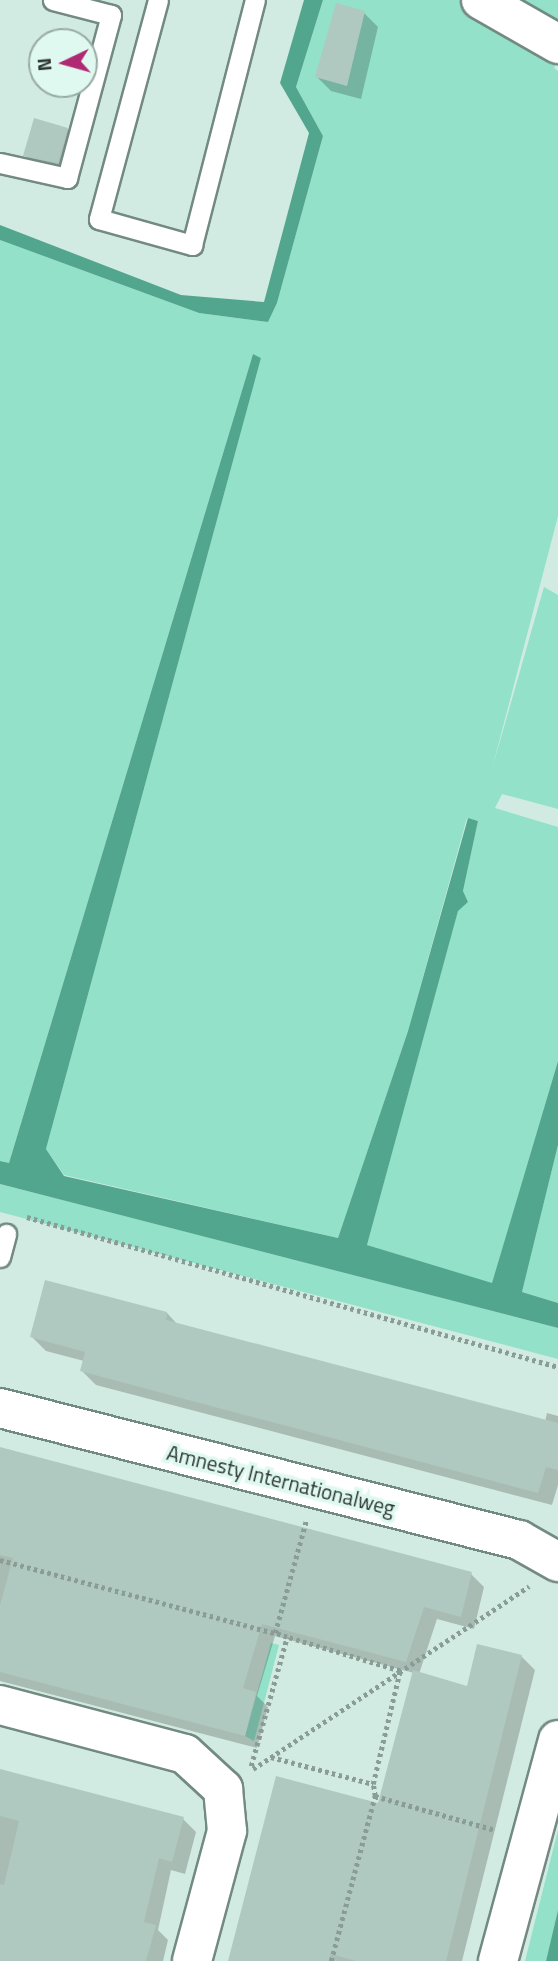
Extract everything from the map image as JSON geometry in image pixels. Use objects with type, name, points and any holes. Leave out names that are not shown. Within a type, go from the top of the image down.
[{"type":"street","points":[[481,0],[558,44]]},
{"type":"street","name":"Amnesty Internationalweg","points":[[0,1408],[519,1540],[547,1572]]},
{"type":"street","points":[[0,1705],[185,1754],[223,1788],[227,1831],[192,1961]]},
{"type":"street","points":[[498,1961],[558,1740]]},
{"type":"lane","points":[[0,163],[67,178],[113,7],[53,0]]},
{"type":"lane","points":[[158,0],[99,219],[192,245],[255,0]]},
{"type":"lane","points":[[0,1258],[6,1234]]},
{"type":"path","points":[[23,1216],[558,1367]]},
{"type":"path","points":[[275,1633],[315,1488]]},
{"type":"path","points":[[0,1560],[275,1633],[400,1671]]},
{"type":"path","points":[[287,1637],[250,1771],[547,1572]]},
{"type":"path","points":[[331,1961],[374,1796],[373,1784],[400,1671]]},
{"type":"path","points":[[271,1757],[373,1784]]},
{"type":"path","points":[[374,1796],[531,1840]]},
{"type":"shaded area","points":[[304,0],[323,0],[296,87],[323,136],[277,303],[268,322],[199,313],[0,240],[0,225],[181,295],[264,302],[309,133],[280,83]]},
{"type":"shaded area","points":[[323,0],[558,0],[558,62],[554,68],[558,71],[558,516],[492,769],[544,587],[558,595],[558,809],[502,794],[495,808],[558,827],[558,1061],[492,1284],[367,1245],[458,910],[468,902],[463,891],[478,821],[467,818],[408,1031],[338,1238],[64,1175],[46,1149],[261,358],[253,354],[9,1163],[0,1161],[0,240],[199,313],[268,322],[277,303],[323,136],[296,87]]},
{"type":"shaded area","points":[[253,354],[261,358],[46,1149],[64,1176],[338,1238],[408,1031],[468,818],[478,821],[463,891],[468,902],[458,911],[367,1245],[492,1283],[558,1061],[558,1145],[522,1292],[558,1303],[558,1328],[0,1184],[0,1161],[9,1163]]},
{"type":"shaded area","points":[[558,1145],[558,1303],[522,1292]]},
{"type":"shaded area","points":[[0,1184],[558,1328],[558,1359],[0,1212]]},
{"type":"shaded area","points":[[271,1643],[279,1645],[254,1741],[245,1736]]},
{"type":"shaded area","points":[[558,1830],[558,1910],[546,1961],[525,1961]]},
{"type":"shaded area","points":[[558,1910],[558,1961],[546,1961]]},
{"type":"building","points":[[336,3],[365,11],[347,86],[315,77]]},
{"type":"building","points":[[34,118],[68,128],[58,163],[23,156]]},
{"type":"building","points":[[45,1280],[167,1312],[166,1320],[558,1423],[558,1470],[546,1467],[538,1493],[80,1371],[85,1352],[30,1337]]},
{"type":"building","points":[[0,1447],[472,1572],[461,1617],[424,1607],[406,1662],[262,1624],[243,1688],[256,1692],[245,1736],[0,1672],[0,1605],[13,1558],[0,1555]]},
{"type":"building","points":[[477,1644],[522,1655],[446,1961],[356,1961],[331,1954],[329,1961],[228,1961],[276,1776],[378,1803],[413,1670],[467,1686]]},
{"type":"building","points":[[0,1769],[184,1817],[172,1862],[159,1858],[144,1922],[156,1925],[146,1961],[0,1961],[0,1884],[4,1885],[19,1821],[0,1816]]}]
